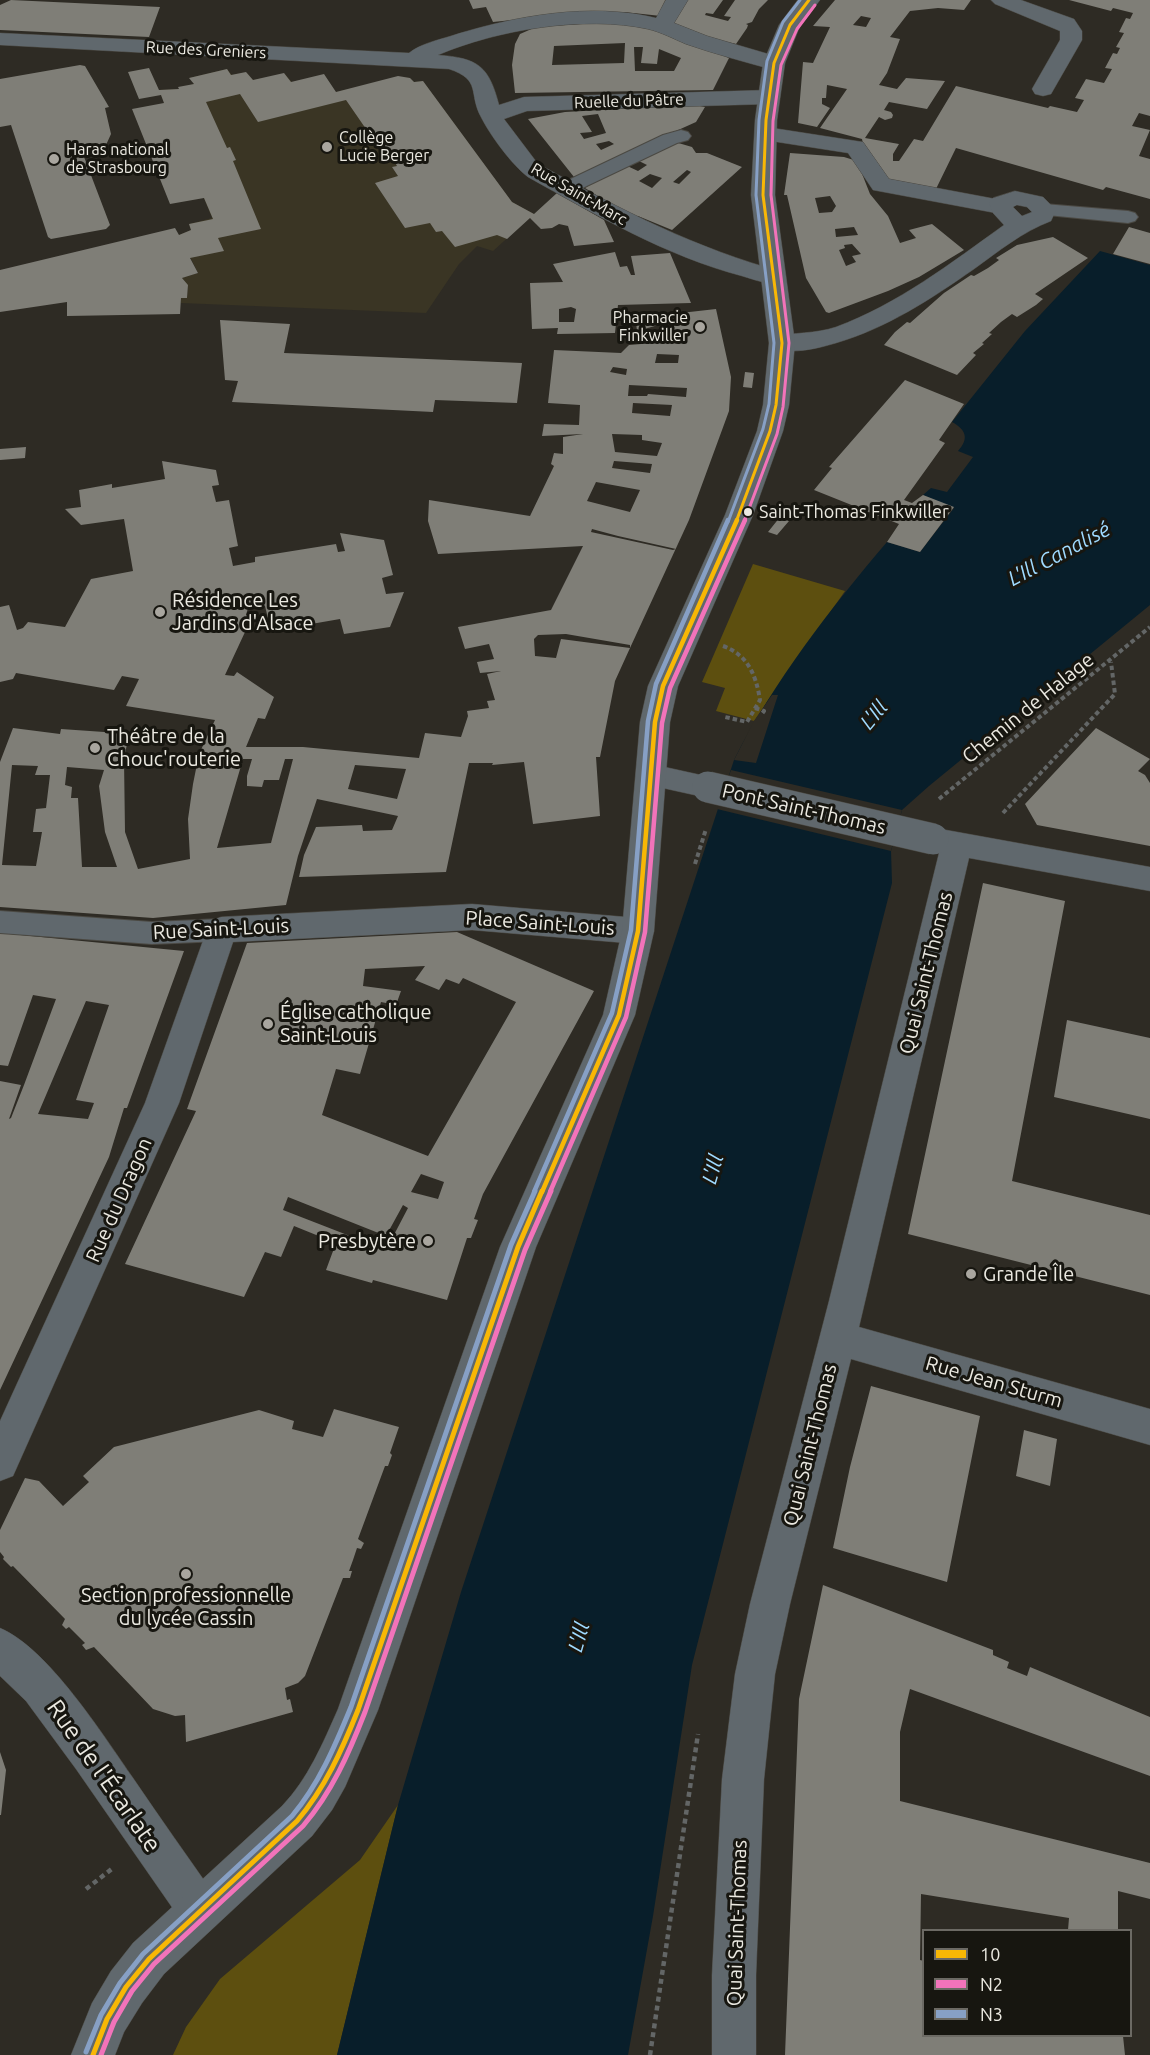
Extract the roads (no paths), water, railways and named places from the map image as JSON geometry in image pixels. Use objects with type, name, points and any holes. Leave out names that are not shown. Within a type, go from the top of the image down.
[{"type":"street","points":[[662,26],[677,0]]},
{"type":"street","points":[[93,2055],[100,2033],[124,1987],[163,1942],[262,1859],[308,1808],[337,1762],[358,1710],[518,1247],[620,1015],[638,930],[655,722],[663,686],[739,514],[770,431],[779,383],[782,343],[764,195],[766,134],[774,63],[790,25],[809,0]]},
{"type":"street","points":[[1002,0],[1066,24],[1071,31],[1071,40],[1043,88]]},
{"type":"street","points":[[411,60],[455,42],[520,25],[567,20],[614,19],[641,21],[662,26],[697,40],[774,63]]},
{"type":"street","name":"Rue des Greniers","points":[[0,39],[411,60]]},
{"type":"street","name":"Rue Saint-Marc","points":[[411,60],[452,63],[473,70],[483,85],[491,116],[527,165],[565,189],[691,252],[740,269],[774,277]]},
{"type":"street","name":"Ruelle du Pâtre","points":[[491,116],[524,104],[769,97]]},
{"type":"street","points":[[766,134],[855,147],[881,185],[1000,207],[1020,225]]},
{"type":"street","points":[[782,343],[817,340],[882,315],[1020,225],[1043,216],[1044,210],[1032,200],[1015,198],[1001,203],[1000,207]]},
{"type":"street","name":"Pont Saint-Thomas","points":[[651,775],[945,842],[1150,879]]},
{"type":"street","name":"Quai Saint-Thomas","points":[[734,2055],[734,1975],[742,1800],[754,1685],[773,1594],[837,1338],[945,842]]},
{"type":"street","name":"Place Saint-Louis","points":[[443,917],[535,921],[638,930]]},
{"type":"street","name":"Rue Saint-Louis","points":[[220,930],[443,917]]},
{"type":"street","name":"Rue du Dragon","points":[[0,1463],[162,1103],[220,930]]},
{"type":"street","name":"Rue Jean Sturm","points":[[837,1338],[1150,1427]]},
{"type":"street","name":"Rue de l'Écarlate","points":[[0,1648],[40,1687],[91,1754],[200,1911]]},
{"type":"lane","points":[[565,189],[670,139],[681,136]]},
{"type":"lane","points":[[1044,210],[1128,216]]},
{"type":"lane","name":"Rue Saint-Louis","points":[[0,922],[152,933],[220,930]]},
{"type":"water","points":[[1100,251],[1150,265],[1150,605],[902,810],[891,851],[892,883],[692,1665],[653,1916],[628,2055],[337,2055],[398,1805],[461,1592],[734,760],[785,674],[845,593],[887,542],[920,552],[954,508],[923,495],[931,488],[947,492],[973,457],[958,451],[965,438],[963,431],[952,422],[1025,331]]},
{"type":"place","name":"Collège Lucie Berger","points":[[327,147]]},
{"type":"place","name":"Haras national de Strasbourg","points":[[54,159]]},
{"type":"place","name":"Pharmacie Finkwiller","points":[[700,327]]},
{"type":"place","name":"Saint-Thomas Finkwiller","points":[[748,512]]},
{"type":"place","name":"Résidence Les Jardins d'Alsace","points":[[160,612]]},
{"type":"place","name":"Théâtre de la Chouc'routerie","points":[[95,748]]},
{"type":"place","name":"Église catholique Saint-Louis","points":[[268,1024]]},
{"type":"place","name":"Presbytère","points":[[428,1241]]},
{"type":"place","name":"Grande Île","points":[[971,1274]]},
{"type":"place","name":"Section professionnelle du lycée Cassin","points":[[186,1574]]},
{"type":"water label","name":"L'Ill Canalisé","points":[[1059,554]]},
{"type":"water label","name":"L'Ill","points":[[874,715]]},
{"type":"water label","name":"L'Ill","points":[[713,1169]]},
{"type":"water label","name":"L'Ill","points":[[579,1637]]}]
